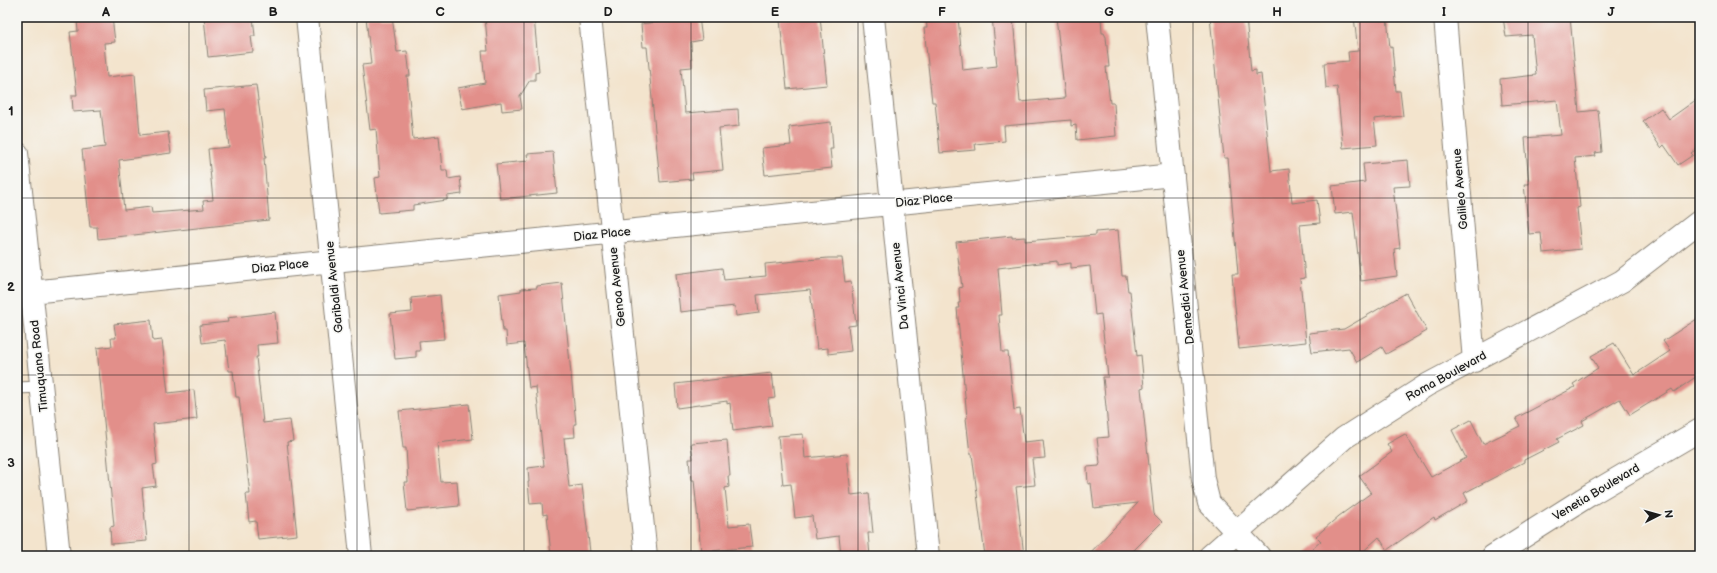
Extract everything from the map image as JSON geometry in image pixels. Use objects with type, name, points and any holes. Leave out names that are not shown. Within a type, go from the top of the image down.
[{"type":"street","name":"Garibaldi Avenue","points":[[306,17],[362,556]]},
{"type":"street","name":"Genoa Avenue","points":[[590,17],[646,556]]},
{"type":"street","name":"Da Vinci Avenue","points":[[873,17],[928,556]]},
{"type":"street","name":"Demedici Avenue","points":[[1157,17],[1203,479],[1209,503],[1259,556]]},
{"type":"street","name":"Galileo Avenue","points":[[1445,17],[1474,361]]},
{"type":"street","name":"Timuquana Road","points":[[17,153],[59,556]]},
{"type":"street","name":"Diaz Place","points":[[31,292],[331,260],[612,233],[1173,175]]},
{"type":"street","name":"Roma Boulevard","points":[[1210,556],[1344,438],[1427,385],[1622,281],[1700,221]]},
{"type":"street","name":"Venetia Boulevard","points":[[1492,556],[1591,494],[1700,430]]},
{"type":"lane","points":[[17,388],[41,387]]},
{"type":"building","points":[[112,17],[115,42],[104,43],[107,77],[135,74],[140,135],[168,132],[171,153],[119,160],[124,210],[151,207],[152,213],[204,209],[203,201],[213,200],[208,149],[229,147],[225,109],[206,111],[204,90],[256,85],[266,158],[264,158],[269,220],[98,239],[97,227],[90,227],[82,150],[105,147],[101,110],[73,112],[72,95],[77,95],[70,32],[78,31],[77,20]]},
{"type":"building","points":[[204,17],[253,17],[255,36],[251,36],[253,52],[208,57]]},
{"type":"building","points":[[366,17],[392,17],[397,52],[407,51],[410,76],[407,76],[413,139],[439,136],[442,170],[447,170],[448,179],[460,177],[462,194],[447,196],[447,200],[413,205],[413,210],[379,213],[375,178],[380,177],[376,129],[370,130],[362,65],[371,64]]},
{"type":"building","points":[[485,17],[534,17],[539,72],[535,73],[535,80],[530,80],[520,96],[522,109],[502,111],[501,102],[462,109],[458,88],[485,83],[482,51],[488,51]]},
{"type":"building","points":[[699,17],[702,40],[691,42],[692,67],[681,68],[685,113],[738,109],[739,126],[719,128],[723,170],[692,173],[693,179],[660,182],[647,47],[643,47],[641,24]]},
{"type":"building","points":[[820,17],[827,85],[787,89],[780,20]]},
{"type":"building","points":[[926,17],[958,17],[963,70],[997,66],[992,17],[1013,17],[1020,102],[1065,98],[1056,17],[1101,17],[1102,33],[1104,33],[1106,37],[1109,67],[1106,67],[1110,103],[1114,103],[1116,136],[1077,140],[1076,125],[1071,126],[1071,120],[1004,126],[1005,141],[975,144],[976,150],[940,153],[935,102],[932,102],[924,28],[927,28]]},
{"type":"building","points":[[1210,17],[1246,17],[1251,71],[1256,70],[1256,75],[1261,74],[1271,171],[1289,169],[1292,203],[1317,200],[1320,223],[1300,225],[1305,278],[1300,279],[1306,342],[1239,349],[1232,274],[1238,274],[1228,158],[1224,158]]},
{"type":"building","points":[[1354,17],[1387,17],[1390,48],[1392,47],[1396,91],[1400,91],[1403,116],[1374,119],[1377,145],[1343,148],[1337,87],[1326,88],[1324,63],[1349,61],[1348,52],[1358,51]]},
{"type":"building","points":[[1503,17],[1570,17],[1579,112],[1598,110],[1602,152],[1595,153],[1596,156],[1575,158],[1580,207],[1577,208],[1581,249],[1543,253],[1541,233],[1529,234],[1524,184],[1529,184],[1525,138],[1561,135],[1557,100],[1502,105],[1500,79],[1536,75],[1532,35],[1506,37]]},
{"type":"building","points":[[1700,97],[1700,147],[1691,153],[1693,155],[1678,165],[1664,145],[1661,148],[1643,121],[1661,108],[1669,119]]},
{"type":"building","points":[[831,122],[833,149],[830,149],[832,168],[765,175],[762,148],[791,145],[789,127]]},
{"type":"building","points":[[553,152],[557,193],[500,199],[496,164],[528,161],[527,154]]},
{"type":"building","points":[[1408,160],[1410,186],[1393,187],[1400,248],[1394,249],[1397,276],[1361,281],[1353,212],[1335,214],[1332,186],[1365,182],[1363,164]]},
{"type":"building","points":[[1118,230],[1122,276],[1126,276],[1128,291],[1130,291],[1137,356],[1141,355],[1144,387],[1141,388],[1154,514],[1162,522],[1128,556],[1087,556],[1138,503],[1094,508],[1091,483],[1088,484],[1087,467],[1099,466],[1100,463],[1097,438],[1109,437],[1103,377],[1108,377],[1101,314],[1095,315],[1090,266],[1071,268],[1071,263],[1057,265],[1057,261],[998,268],[1002,315],[999,315],[1002,352],[1008,352],[1014,410],[1020,409],[1024,442],[1043,440],[1045,458],[1032,459],[1035,485],[1016,487],[1024,556],[985,556],[966,418],[957,308],[959,308],[958,303],[960,303],[959,288],[962,287],[956,242],[1012,236],[1012,238],[1025,237],[1025,241],[1096,235],[1096,232]]},
{"type":"building","points":[[842,258],[845,282],[851,281],[856,325],[848,326],[851,351],[828,354],[828,348],[817,349],[810,290],[757,295],[759,313],[736,316],[735,306],[680,312],[676,274],[722,268],[724,280],[766,276],[765,264]]},
{"type":"building","points":[[562,283],[576,424],[574,424],[575,437],[564,438],[569,487],[582,485],[590,552],[551,556],[547,514],[543,515],[542,503],[530,504],[528,482],[528,468],[544,466],[536,387],[529,388],[524,343],[507,345],[506,331],[503,331],[499,294],[521,291],[521,289],[537,288],[537,286]]},
{"type":"building","points":[[1406,293],[1427,331],[1386,354],[1382,347],[1357,362],[1349,348],[1312,352],[1309,333],[1344,329]]},
{"type":"building","points":[[440,295],[444,339],[419,341],[420,351],[416,351],[416,357],[395,359],[390,314],[412,312],[411,298]]},
{"type":"building","points":[[275,312],[278,343],[257,345],[258,357],[256,357],[263,423],[290,420],[293,441],[287,442],[297,535],[258,539],[256,521],[249,522],[246,494],[250,494],[239,397],[236,397],[233,371],[229,371],[225,340],[202,343],[200,325],[228,322],[227,318]]},
{"type":"building","points":[[1700,317],[1700,374],[1674,392],[1672,389],[1630,415],[1620,399],[1582,421],[1584,425],[1557,439],[1559,442],[1464,493],[1468,501],[1435,520],[1434,517],[1387,550],[1379,537],[1358,556],[1304,556],[1321,541],[1316,536],[1339,516],[1371,493],[1359,476],[1392,452],[1387,444],[1405,434],[1431,477],[1466,458],[1452,430],[1471,420],[1483,444],[1520,426],[1516,418],[1575,387],[1573,384],[1598,368],[1591,356],[1614,343],[1634,375],[1670,351],[1663,341]]},
{"type":"building","points":[[151,320],[153,341],[162,340],[168,393],[194,390],[197,419],[153,424],[157,464],[153,465],[156,486],[142,488],[147,541],[111,544],[110,527],[114,526],[97,348],[112,346],[111,338],[116,338],[114,324]]},
{"type":"building","points":[[772,373],[775,398],[768,399],[772,426],[733,431],[730,403],[727,404],[727,401],[677,408],[675,384]]},
{"type":"building","points":[[469,404],[473,439],[437,443],[441,482],[457,481],[459,506],[407,511],[404,482],[408,482],[406,448],[403,448],[399,411]]},
{"type":"building","points":[[803,434],[805,458],[847,454],[851,495],[869,493],[873,533],[868,533],[870,556],[841,556],[839,536],[815,539],[812,516],[795,518],[791,484],[783,485],[778,436]]},
{"type":"building","points":[[727,440],[730,476],[728,476],[729,487],[725,488],[729,526],[749,524],[752,547],[701,552],[694,480],[691,480],[689,459],[693,459],[691,443]]}]
